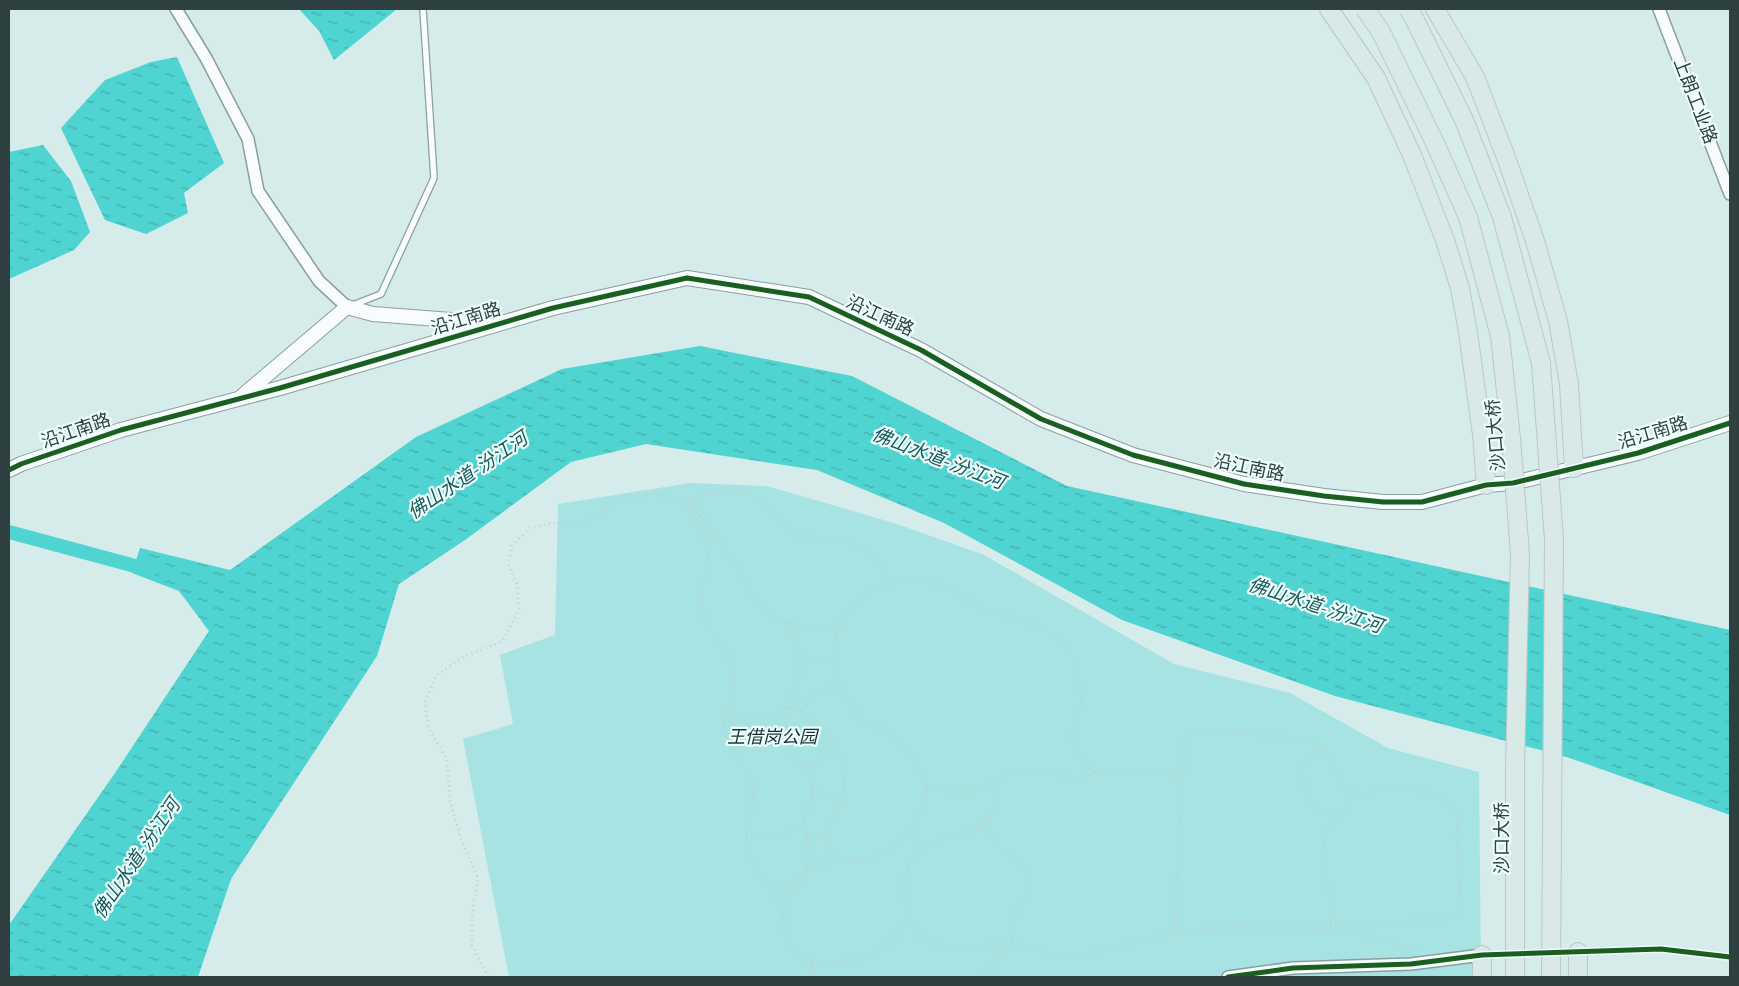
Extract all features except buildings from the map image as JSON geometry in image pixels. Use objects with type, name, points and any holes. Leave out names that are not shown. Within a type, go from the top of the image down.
[{"type":"main road","points":[[1329,9],[1376,78],[1412,155],[1445,240],[1460,288],[1468,332],[1482,435],[1486,485]]},
{"type":"main road","name":"沙口大桥","points":[[1365,9],[1381,32],[1434,141],[1468,217],[1500,336],[1511,438],[1520,554],[1515,769],[1516,977]]},
{"type":"main road","points":[[1408,9],[1418,25],[1464,120],[1502,217],[1541,363],[1554,540],[1551,977]]},
{"type":"main road","points":[[1436,9],[1475,77],[1507,160],[1535,241],[1558,321],[1569,384],[1574,468]]},
{"type":"main road","points":[[1578,952],[1578,977]]},
{"type":"main road","points":[[1482,954],[1482,977]]},
{"type":"street","points":[[176,9],[206,58],[248,140],[258,191],[319,281],[347,307],[373,314],[498,324]]},
{"type":"street","name":"上朗工业路","points":[[1659,9],[1730,194]]},
{"type":"street","name":"沿江南路","points":[[9,470],[15,464],[121,430],[237,400],[553,308],[688,278],[809,297],[921,350],[1041,419],[1133,455],[1244,484],[1324,496],[1383,502],[1422,502],[1486,485],[1513,483],[1638,453],[1730,423]]},
{"type":"street","points":[[237,400],[347,307]]},
{"type":"street","points":[[1228,977],[1293,968],[1411,964],[1482,954]]},
{"type":"lane","points":[[347,307],[381,294],[434,178],[423,9]]},
{"type":"path","points":[[688,504],[696,496],[708,492],[749,494],[772,510],[782,524],[795,535],[848,541],[864,548],[883,567],[889,584]]},
{"type":"path","points":[[488,977],[472,945],[472,917],[478,878],[461,839],[450,801],[448,760],[428,726],[425,702],[436,676],[461,658],[503,640],[519,610],[517,585],[508,564],[512,546],[530,528],[550,523],[583,522],[598,515],[624,497],[658,494],[688,504],[720,541],[740,572],[749,592],[768,612],[785,623],[800,626],[838,627]]},
{"type":"path","points":[[688,504],[704,536],[708,551],[707,569],[700,598],[703,614],[710,630],[724,647],[734,671],[734,684],[724,722],[727,744],[748,774],[753,790],[753,806],[746,837],[748,853],[782,909],[784,932],[794,947],[812,964],[814,977]]},
{"type":"path","points":[[771,890],[790,884],[805,870],[838,859],[866,859],[884,852],[901,841],[918,820],[927,785],[916,760],[897,737],[863,720],[843,696],[834,677],[838,627],[853,605],[877,587],[900,582],[935,583],[957,592],[980,609],[1039,625],[1058,640],[1074,657],[1082,700],[1070,734],[1076,754],[1093,773]]},
{"type":"path","points":[[782,909],[805,870],[809,849],[808,834],[803,818],[813,798],[812,780],[790,750],[785,732],[787,708],[800,675],[801,661],[796,642],[785,623]]},
{"type":"path","points":[[801,661],[834,663]]},
{"type":"path","points":[[838,859],[829,848],[826,837],[828,826],[840,806],[844,791],[844,771],[839,751],[829,737],[810,724],[804,711],[809,698],[821,690],[839,687]]},
{"type":"path","points":[[728,707],[739,718],[752,720],[762,719],[787,708],[804,711]]},
{"type":"path","points":[[994,780],[995,799],[992,817],[980,830],[962,832],[937,840],[921,850],[908,864],[904,899],[908,919],[921,937],[936,945],[962,947],[986,944],[1012,944],[1059,955],[1088,954],[1149,937],[1218,927],[1318,928],[1445,919],[1461,914],[1457,834],[1459,814],[1450,804],[1432,793],[1405,788],[1386,788],[1361,795],[1346,790],[1338,779],[1333,764],[1321,748],[1308,740],[1276,736],[1195,732],[1186,736],[1175,933]]},
{"type":"path","points":[[805,769],[820,761],[835,746]]},
{"type":"path","points":[[1321,748],[1307,758],[1303,771],[1304,787],[1311,803],[1321,812],[1334,817]]},
{"type":"path","points":[[927,785],[944,791],[971,791],[1013,773],[1043,770],[1076,780],[1093,773],[1179,775]]},
{"type":"path","points":[[813,790],[826,794],[840,806]]},
{"type":"path","points":[[1331,927],[1331,903],[1324,877],[1324,835],[1334,817],[1345,812],[1351,791]]},
{"type":"path","points":[[978,977],[990,970],[1012,944],[1010,926],[1017,909],[1027,897],[1030,881],[1027,868],[998,846],[984,825]]},
{"type":"path","points":[[746,837],[775,837],[798,826],[808,834],[826,837]]},
{"type":"path","points":[[911,830],[921,850]]},
{"type":"path","points":[[812,964],[840,963],[863,957],[884,948],[908,919]]},
{"type":"path","points":[[1318,928],[1382,939],[1419,951]]},
{"type":"green space","name":"王借岗公园","points":[[690,483],[767,486],[894,523],[984,555],[1174,664],[1290,693],[1388,748],[1479,772],[1481,977],[509,977],[463,739],[513,724],[500,655],[555,635],[558,504]]},
{"type":"water","points":[[299,9],[397,9],[334,60],[319,31]]},
{"type":"water","points":[[177,57],[224,163],[184,193],[188,213],[146,234],[105,220],[61,128],[105,80],[151,62]]},
{"type":"water","points":[[43,145],[71,181],[90,232],[74,250],[9,279],[9,152]]},
{"type":"water","name":"佛山水道-汾江河","points":[[700,346],[852,376],[1067,486],[1730,630],[1730,815],[1567,757],[1335,696],[1122,620],[944,523],[817,470],[646,444],[571,462],[465,540],[399,584],[377,656],[231,879],[198,977],[9,977],[9,925],[115,773],[209,631],[179,591],[132,573],[140,548],[230,570],[416,437],[562,369]]},
{"type":"waterway","points":[[9,532],[150,570]]},
{"type":"cycle path","points":[[9,470],[21,464],[121,430],[280,388],[553,308],[687,278],[809,297],[921,350],[1041,419],[1133,455],[1244,484],[1324,496],[1383,502],[1422,502],[1486,485],[1513,483],[1638,453],[1730,423]]},
{"type":"cycle path","points":[[1228,977],[1293,968],[1411,964],[1482,955],[1661,949],[1730,957]]}]
